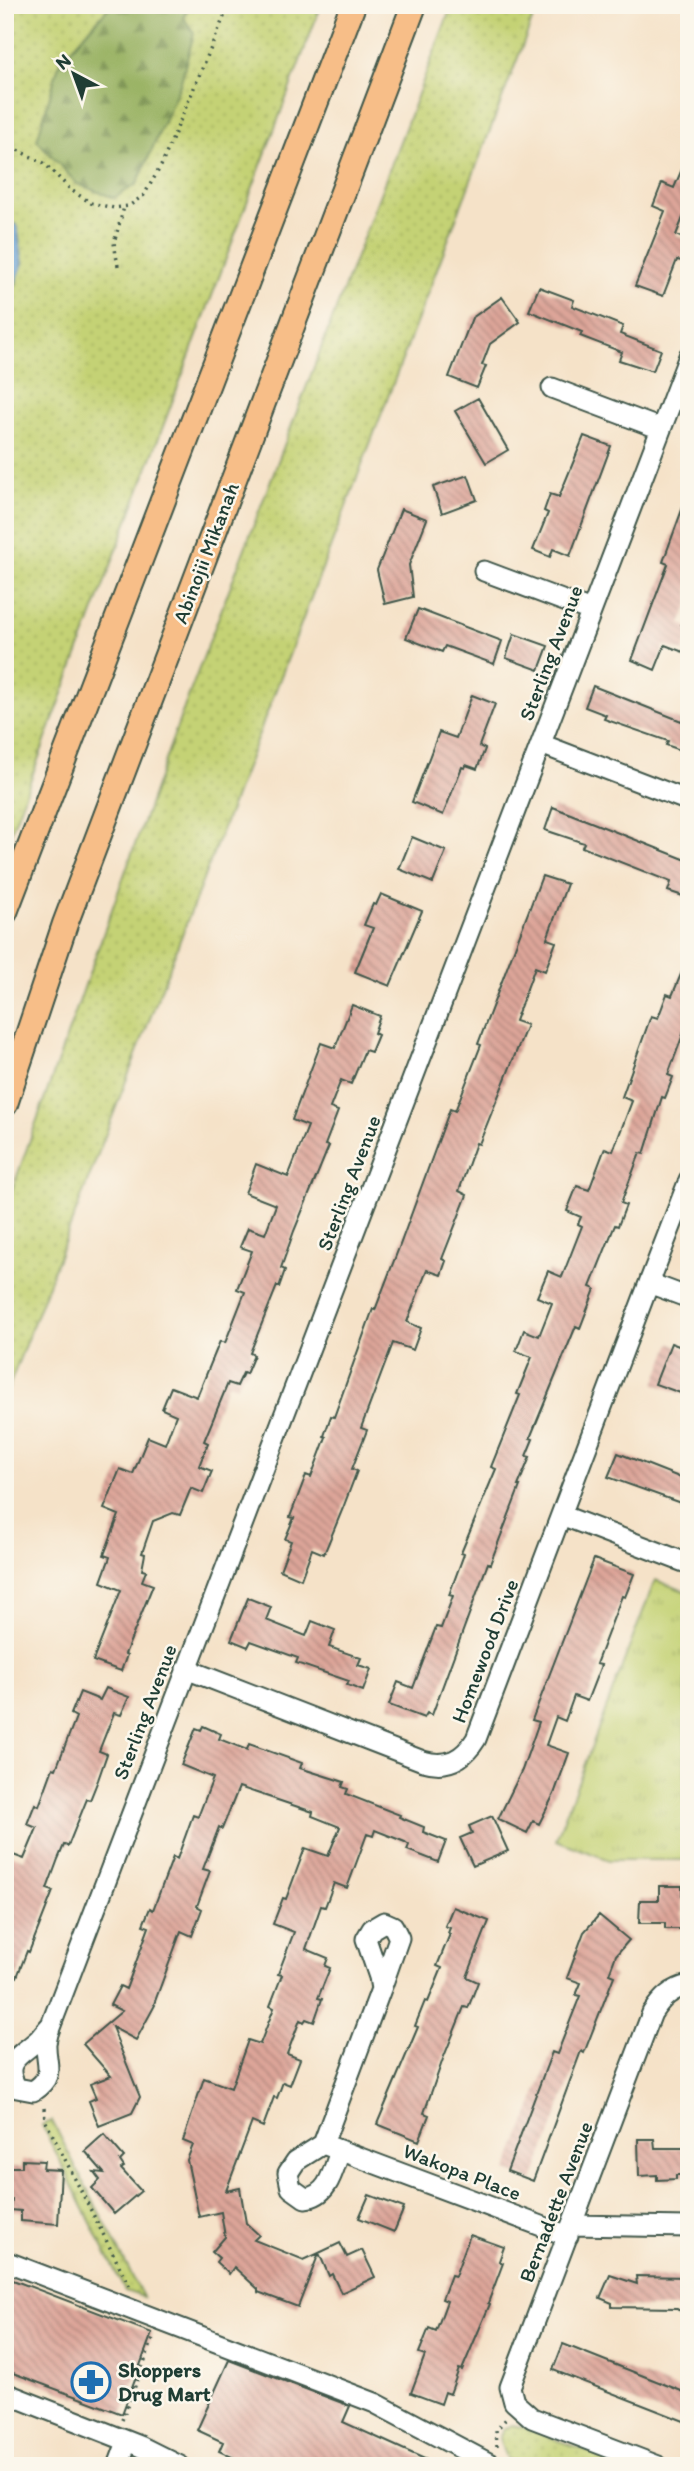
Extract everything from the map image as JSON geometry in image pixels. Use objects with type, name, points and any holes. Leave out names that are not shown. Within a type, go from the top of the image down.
[{"type":"main road","points":[[5,912],[353,5]]},
{"type":"main road","name":"Abinojii Mikanah","points":[[5,1104],[65,924],[414,5]]},
{"type":"street","name":"Sterling Avenue","points":[[51,2025],[9,2064],[8,2074],[16,2088],[36,2090],[48,2076],[46,2043],[51,2025],[689,356]]},
{"type":"street","points":[[552,387],[661,429]]},
{"type":"street","points":[[484,570],[591,611]]},
{"type":"street","points":[[541,744],[689,802]]},
{"type":"street","name":"Homewood Drive","points":[[186,1669],[423,1761],[433,1764],[461,1758],[476,1739],[689,1180]]},
{"type":"street","points":[[649,1283],[689,1298]]},
{"type":"street","points":[[561,1515],[689,1564]]},
{"type":"street","name":"Bernadette Avenue","points":[[517,2407],[510,2396],[510,2387],[652,2013],[666,1994],[689,1985]]},
{"type":"street","name":"Wakopa Place","points":[[381,1989],[332,2147],[570,2230],[689,2227]]},
{"type":"street","points":[[5,2261],[375,2403],[496,2460]]},
{"type":"street","points":[[5,2393],[180,2466]]},
{"type":"street","points":[[517,2407],[532,2418],[658,2466]]},
{"type":"street","points":[[118,2466],[127,2442]]},
{"type":"street","points":[[127,2442],[132,2466]]},
{"type":"path","points":[[5,144],[44,163],[71,190],[91,203],[114,208],[129,206],[144,195],[161,166],[229,5]]},
{"type":"path","points":[[118,265],[114,243],[124,207]]},
{"type":"path","points":[[36,2090],[43,2102],[45,2120],[137,2300],[134,2311]]},
{"type":"path","points":[[127,2442],[160,2320]]},
{"type":"path","points":[[496,2460],[496,2430],[517,2407]]},
{"type":"green space","points":[[5,5],[321,5],[5,848]]},
{"type":"green space","points":[[111,5],[191,5],[183,17],[194,33],[180,85],[137,184],[114,198],[77,184],[37,140],[60,61]]},
{"type":"green space","points":[[452,5],[538,5],[5,1397],[5,1210],[179,721]]},
{"type":"green space","points":[[655,1580],[687,1592],[684,1860],[609,1860],[556,1840]]},
{"type":"green space","points":[[52,2121],[143,2297],[125,2291],[42,2125]]},
{"type":"green space","points":[[512,2425],[625,2466],[520,2466],[506,2459],[499,2438],[503,2430]]},
{"type":"water","points":[[5,221],[17,225],[23,263],[5,312]]},
{"type":"building","points":[[688,155],[689,203],[676,235],[689,241],[689,244],[682,261],[677,260],[663,296],[635,286],[665,211],[653,206],[662,183],[674,188]]},
{"type":"building","points":[[539,287],[574,300],[572,306],[623,326],[620,334],[661,350],[653,371],[619,360],[622,352],[580,336],[582,332],[529,311]]},
{"type":"building","points":[[502,297],[520,322],[490,344],[482,365],[486,366],[477,388],[449,377],[472,318]]},
{"type":"building","points":[[478,398],[508,450],[486,463],[455,411]]},
{"type":"building","points":[[584,436],[611,446],[570,556],[553,549],[550,557],[533,550],[548,513],[544,511],[550,494],[559,497]]},
{"type":"building","points":[[468,475],[477,500],[442,513],[433,487]]},
{"type":"building","points":[[687,496],[689,603],[681,624],[689,627],[689,636],[683,652],[665,645],[655,670],[632,660],[668,564],[663,562]]},
{"type":"building","points":[[401,509],[427,519],[409,565],[413,597],[385,604],[377,570]]},
{"type":"building","points":[[418,609],[502,641],[494,664],[445,646],[442,652],[406,638]]},
{"type":"building","points":[[514,634],[548,646],[539,670],[506,658]]},
{"type":"building","points":[[593,686],[689,724],[689,753],[666,745],[668,741],[604,719],[606,715],[585,707]]},
{"type":"building","points":[[472,695],[495,704],[479,746],[485,749],[477,769],[466,765],[465,768],[462,767],[443,815],[412,802],[439,732],[456,738]]},
{"type":"building","points":[[553,807],[689,861],[689,898],[668,891],[671,882],[582,847],[584,843],[545,830]]},
{"type":"building","points":[[412,837],[446,851],[433,883],[399,869]]},
{"type":"building","points":[[542,876],[567,884],[547,939],[556,942],[545,971],[535,967],[515,1021],[527,1025],[479,1144],[476,1143],[459,1191],[467,1195],[442,1259],[446,1261],[441,1275],[427,1270],[407,1322],[421,1328],[413,1350],[393,1343],[361,1428],[367,1430],[352,1469],[357,1471],[343,1508],[324,1554],[312,1549],[301,1579],[280,1570],[291,1541],[285,1539],[294,1518],[290,1517],[306,1475],[311,1477],[331,1416],[334,1417],[450,1109],[455,1111],[481,1045],[478,1044]]},
{"type":"building","points":[[381,894],[422,911],[390,986],[355,972],[373,928],[364,925],[373,904],[376,905]]},
{"type":"building","points":[[689,955],[689,1018],[668,1075],[673,1077],[665,1098],[662,1097],[644,1154],[640,1153],[621,1203],[626,1205],[590,1287],[595,1289],[580,1328],[576,1326],[530,1438],[533,1439],[526,1456],[530,1457],[520,1486],[490,1564],[488,1563],[432,1715],[427,1713],[424,1718],[389,1705],[398,1682],[413,1688],[436,1627],[441,1628],[453,1596],[449,1595],[464,1554],[461,1553],[496,1469],[491,1467],[532,1357],[516,1351],[524,1330],[539,1336],[552,1303],[537,1297],[548,1271],[562,1277],[582,1226],[578,1224],[581,1217],[567,1211],[577,1186],[589,1190],[605,1148],[613,1151],[632,1101],[622,1097],[651,1016],[658,1018],[667,994],[672,996]]},
{"type":"building","points":[[352,1005],[380,1016],[374,1033],[378,1035],[371,1052],[365,1050],[351,1084],[341,1080],[330,1108],[338,1111],[325,1145],[329,1146],[294,1231],[281,1268],[285,1270],[279,1287],[277,1286],[250,1353],[254,1355],[246,1374],[243,1373],[237,1386],[228,1383],[204,1441],[208,1443],[199,1466],[212,1471],[203,1493],[191,1488],[180,1515],[173,1513],[153,1521],[142,1553],[145,1554],[142,1570],[146,1571],[142,1581],[153,1585],[125,1654],[127,1655],[121,1671],[93,1661],[121,1590],[101,1582],[110,1557],[104,1555],[119,1515],[104,1509],[120,1469],[133,1474],[148,1437],[165,1444],[176,1415],[162,1409],[171,1387],[197,1397],[220,1341],[225,1343],[245,1292],[237,1289],[252,1251],[240,1247],[248,1228],[265,1234],[276,1205],[245,1193],[256,1164],[288,1177],[308,1126],[292,1120],[308,1077],[321,1043],[335,1048]]},
{"type":"building","points":[[671,1343],[689,1350],[689,1396],[655,1384]]},
{"type":"building","points":[[618,1453],[689,1481],[689,1506],[608,1477]]},
{"type":"building","points":[[594,1559],[634,1574],[625,1597],[622,1596],[596,1664],[601,1665],[587,1701],[574,1696],[565,1721],[556,1717],[546,1745],[569,1753],[554,1794],[539,1824],[533,1821],[527,1833],[498,1819],[522,1770],[539,1722],[532,1720]]},
{"type":"building","points":[[248,1598],[271,1607],[266,1620],[306,1636],[312,1621],[335,1630],[329,1647],[361,1658],[358,1665],[371,1669],[363,1691],[347,1685],[349,1681],[296,1663],[298,1658],[251,1641],[248,1647],[231,1640]]},
{"type":"building","points":[[106,1688],[129,1697],[121,1715],[114,1713],[99,1751],[107,1754],[98,1780],[90,1800],[87,1799],[68,1846],[64,1845],[58,1859],[47,1889],[53,1891],[17,1977],[5,1972],[5,1852],[24,1859],[37,1828],[27,1824],[35,1804],[39,1806],[53,1768],[56,1769],[76,1717],[71,1714],[80,1692],[100,1700]]},
{"type":"building","points":[[203,1726],[221,1734],[219,1739],[247,1750],[249,1744],[302,1763],[300,1768],[344,1782],[342,1787],[348,1789],[346,1794],[400,1815],[399,1817],[424,1827],[423,1832],[446,1841],[438,1862],[407,1850],[409,1845],[405,1842],[375,1830],[373,1836],[367,1834],[347,1888],[334,1883],[325,1907],[321,1906],[306,1949],[328,1958],[325,1966],[330,1968],[318,1998],[322,1999],[314,2022],[300,2020],[287,2054],[300,2059],[290,2085],[283,2082],[277,2098],[274,2097],[263,2127],[252,2122],[226,2191],[240,2188],[246,2223],[259,2235],[254,2240],[304,2260],[319,2253],[298,2307],[258,2292],[234,2267],[229,2274],[216,2262],[219,2258],[212,2252],[225,2237],[221,2212],[199,2217],[187,2160],[193,2145],[183,2141],[204,2078],[231,2088],[248,2040],[260,2044],[274,2008],[270,2006],[282,1975],[278,1974],[294,1932],[273,1924],[283,1898],[286,1899],[305,1848],[328,1856],[340,1827],[312,1816],[313,1812],[239,1787],[222,1829],[219,1827],[203,1869],[210,1871],[197,1906],[202,1909],[192,1936],[181,1931],[155,2005],[136,2040],[112,2027],[140,2097],[132,2113],[99,2126],[89,2101],[96,2098],[90,2084],[111,2076],[83,2044],[122,2011],[110,2005],[120,1986],[126,1989],[149,1927],[143,1925],[150,1908],[153,1910],[173,1857],[177,1859],[193,1815],[198,1817],[213,1778],[181,1765],[196,1728],[201,1730]]},
{"type":"building","points":[[492,1816],[508,1851],[473,1866],[460,1838],[472,1833],[469,1826]]},
{"type":"building","points":[[659,1886],[682,1886],[682,1929],[665,1929],[665,1923],[639,1923],[640,1900],[659,1900]]},
{"type":"building","points":[[453,1907],[489,1921],[467,1977],[478,1982],[468,2008],[464,2007],[443,2059],[424,2113],[429,2115],[419,2141],[377,2124],[418,2027],[415,2026],[425,2001],[428,2002],[442,1968],[437,1966],[450,1934],[450,1928],[445,1926]]},
{"type":"building","points":[[599,1915],[629,1940],[616,1955],[609,1974],[614,1976],[584,2053],[581,2051],[533,2181],[507,2171],[552,2052],[557,2054],[580,1996],[576,1995],[581,1983],[567,1978],[584,1932]]},
{"type":"building","points":[[104,2134],[124,2157],[120,2161],[124,2167],[121,2169],[141,2191],[114,2214],[92,2188],[100,2180],[94,2172],[104,2173],[85,2151]]},
{"type":"building","points":[[638,2139],[654,2139],[655,2148],[689,2148],[689,2175],[657,2180],[657,2175],[639,2176]]},
{"type":"building","points":[[22,2160],[44,2161],[43,2169],[61,2170],[58,2224],[21,2221],[21,2211],[11,2210],[12,2200],[7,2199],[9,2167],[22,2167]]},
{"type":"building","points":[[369,2195],[404,2208],[394,2232],[359,2218]]},
{"type":"building","points":[[470,2235],[504,2247],[499,2261],[503,2263],[488,2303],[490,2304],[462,2370],[459,2369],[450,2394],[445,2392],[441,2404],[411,2393],[425,2355],[419,2353],[429,2328],[436,2331],[447,2301],[442,2299],[451,2275],[455,2276]]},
{"type":"building","points":[[340,2243],[347,2257],[362,2250],[375,2277],[341,2293],[332,2274],[329,2276],[319,2253]]},
{"type":"building","points":[[610,2275],[637,2284],[636,2276],[689,2277],[689,2319],[677,2308],[612,2307],[612,2303],[600,2298]]},
{"type":"building","points":[[5,2277],[152,2333],[122,2414],[5,2370]]},
{"type":"building","points":[[563,2344],[689,2394],[689,2423],[553,2370]]},
{"type":"building","points":[[229,2360],[350,2406],[343,2422],[440,2466],[251,2466],[219,2451],[223,2442],[197,2430]]},
{"type":"place","name":"Shoppers Drug Mart","points":[[91,2382]]}]
